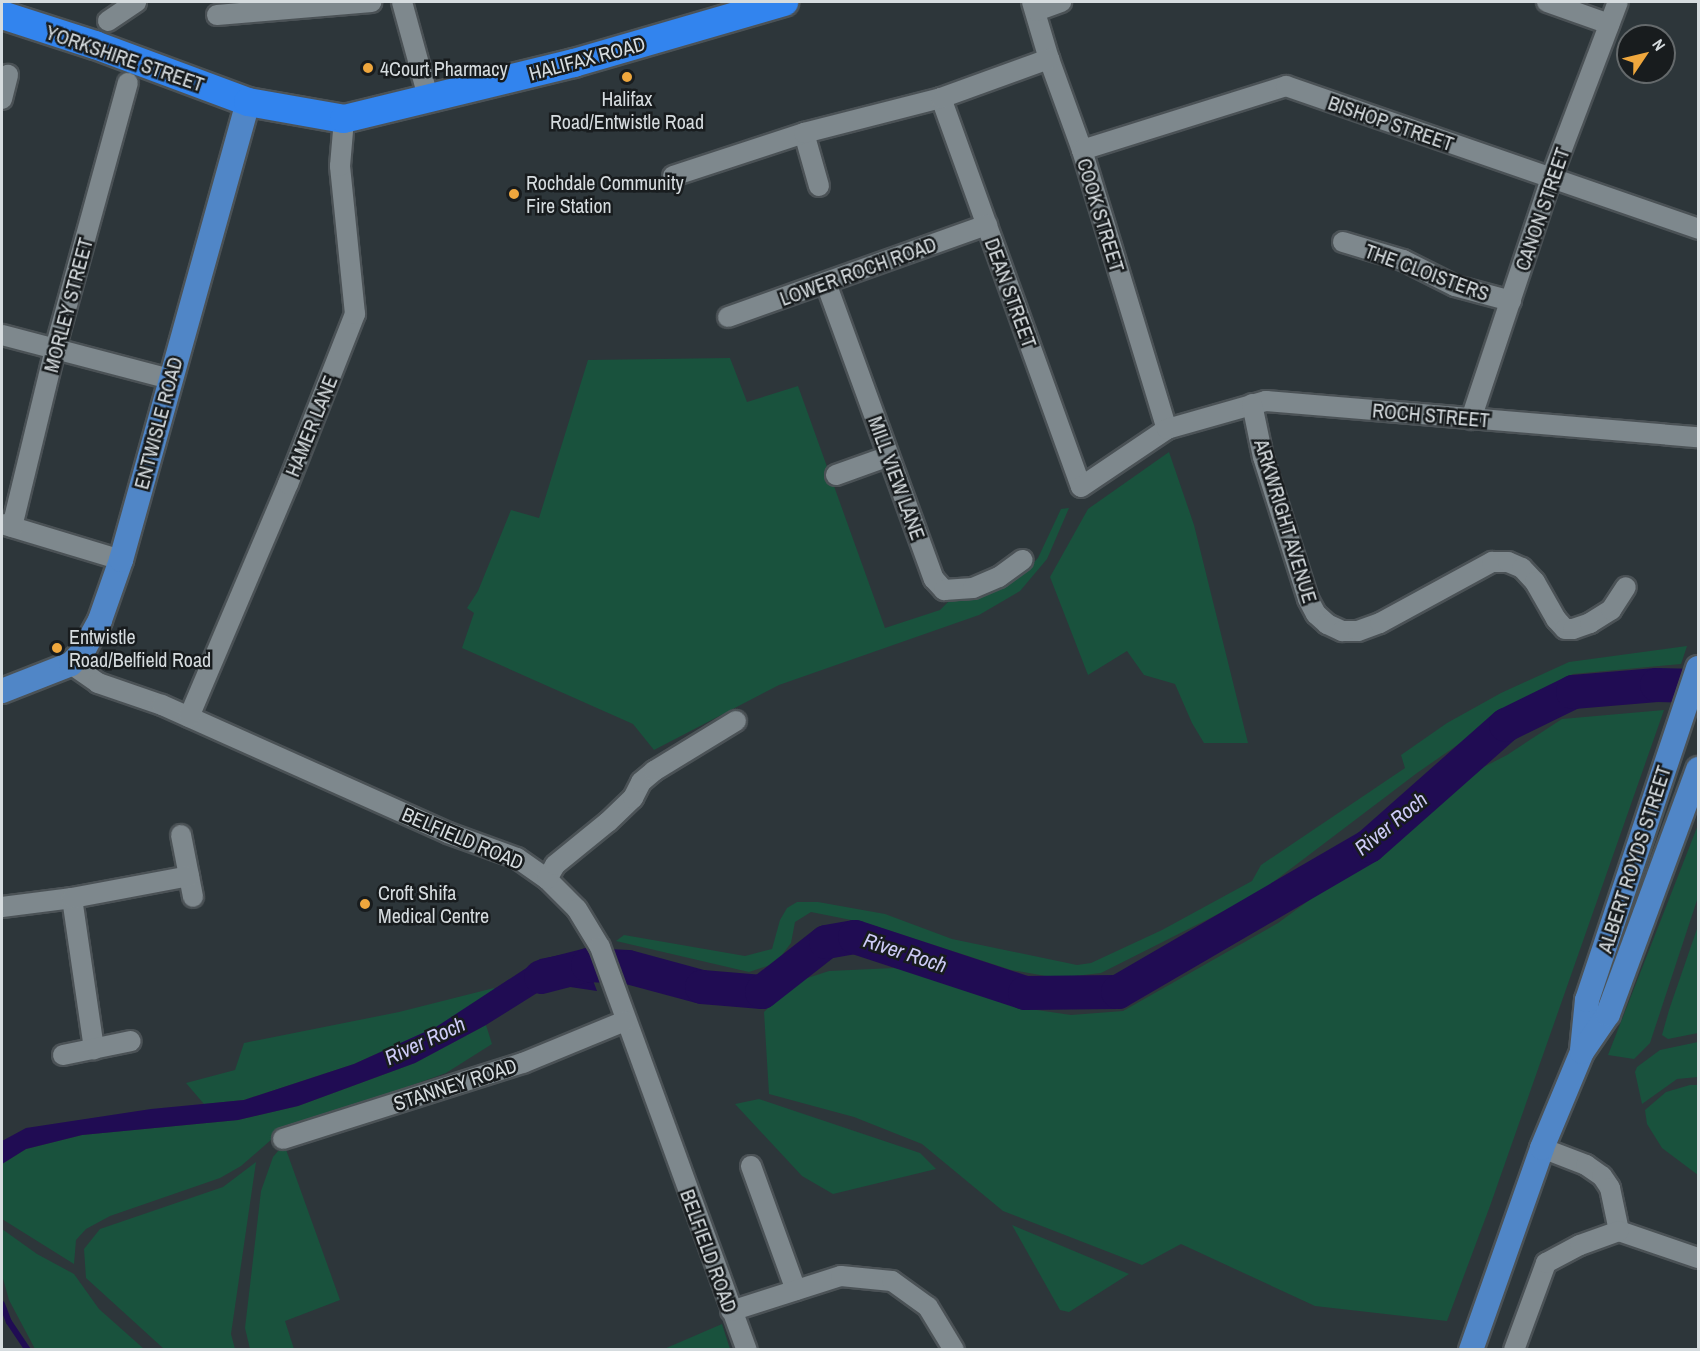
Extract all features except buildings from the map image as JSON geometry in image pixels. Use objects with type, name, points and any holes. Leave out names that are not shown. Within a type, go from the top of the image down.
[{"type":"highway","name":"HALIFAX ROAD","points":[[248,102],[344,119],[574,63],[784,2]]},
{"type":"highway","name":"YORKSHIRE STREET","points":[[2,15],[95,45],[248,102]]},
{"type":"main road","name":"ENTWISLE ROAD","points":[[71,664],[83,651],[100,620],[122,560],[248,102]]},
{"type":"main road","points":[[2,691],[71,664]]},
{"type":"main road","name":"ALBERT ROYDS STREET","points":[[1582,1052],[1587,1000],[1698,668]]},
{"type":"main road","name":"ALBERT ROYDS STREET","points":[[1471,1350],[1542,1148],[1582,1052],[1608,1014],[1698,769]]},
{"type":"street","points":[[108,21],[136,2]]},
{"type":"street","points":[[217,15],[293,4],[371,2]]},
{"type":"street","points":[[402,2],[428,97]]},
{"type":"street","points":[[1034,6],[1061,2]]},
{"type":"street","points":[[1547,2],[1609,24]]},
{"type":"street","name":"CANON STREET","points":[[1472,419],[1551,178],[1618,2]]},
{"type":"street","name":"COOK STREET","points":[[1034,6],[1049,59],[1082,150],[1167,429]]},
{"type":"street","points":[[673,176],[804,133],[941,98],[1049,59]]},
{"type":"street","points":[[2,99],[8,75]]},
{"type":"street","name":"MORLEY STREET","points":[[7,526],[128,83]]},
{"type":"street","name":"BISHOP STREET","points":[[1082,150],[1286,86],[1698,229]]},
{"type":"street","name":"DEAN STREET","points":[[941,98],[1081,487]]},
{"type":"street","name":"HAMER LANE","points":[[189,717],[288,484],[355,315],[340,166],[344,119]]},
{"type":"street","points":[[804,133],[819,186]]},
{"type":"street","name":"LOWER ROCH ROAD","points":[[728,317],[987,225]]},
{"type":"street","name":"THE CLOISTERS","points":[[1342,242],[1403,260],[1455,286],[1511,301]]},
{"type":"street","name":"MILL VIEW LANE","points":[[826,283],[934,579],[944,590],[973,588],[999,577],[1022,560]]},
{"type":"street","points":[[2,335],[170,379]]},
{"type":"street","name":"ROCH STREET","points":[[1081,487],[1167,429],[1266,400],[1698,437]]},
{"type":"street","name":"ARKWRIGHT AVENUE","points":[[1252,405],[1263,457],[1308,599],[1316,614],[1328,624],[1342,631],[1358,632],[1380,623],[1492,562],[1508,562],[1522,568],[1535,582],[1556,619],[1565,629],[1573,629],[1590,623],[1611,610],[1626,587]]},
{"type":"street","points":[[836,475],[889,456]]},
{"type":"street","points":[[7,526],[122,560]]},
{"type":"street","name":"BELFIELD ROAD","points":[[71,664],[98,683],[189,717],[448,833],[518,858],[547,879],[577,909],[600,947],[625,1021],[747,1350]]},
{"type":"street","points":[[547,879],[555,865],[608,822],[633,798],[641,782],[654,771],[736,721]]},
{"type":"street","points":[[181,835],[193,897]]},
{"type":"street","points":[[2,907],[72,898],[189,876]]},
{"type":"street","points":[[72,898],[94,1049]]},
{"type":"street","name":"STANNEY ROAD","points":[[283,1139],[523,1063],[625,1021]]},
{"type":"street","points":[[63,1055],[131,1041]]},
{"type":"street","points":[[1542,1148],[1586,1165],[1602,1176],[1610,1188],[1619,1231]]},
{"type":"street","points":[[751,1167],[796,1290]]},
{"type":"street","points":[[1514,1350],[1546,1263],[1580,1245],[1619,1231],[1698,1258]]},
{"type":"street","points":[[731,1311],[841,1276],[892,1281],[928,1307],[954,1350]]},
{"type":"green space","points":[[730,358],[747,402],[798,386],[885,628],[940,610],[949,601],[989,589],[1025,572],[1038,558],[1061,509],[1069,508],[1047,559],[1020,591],[979,615],[779,685],[654,750],[633,724],[462,648],[474,613],[467,608],[478,591],[511,510],[539,518],[588,360]]},
{"type":"green space","points":[[1169,452],[1194,525],[1248,743],[1204,743],[1192,723],[1175,684],[1144,675],[1127,651],[1088,675],[1050,577],[1088,509]]},
{"type":"green space","points":[[1687,646],[1681,664],[1573,674],[1528,696],[1417,773],[1256,895],[1101,973],[1057,978],[1011,970],[866,923],[811,912],[795,922],[791,943],[776,963],[749,972],[616,941],[624,935],[745,956],[772,949],[780,920],[787,908],[797,902],[818,902],[885,914],[952,939],[1077,965],[1091,963],[1162,930],[1252,881],[1261,865],[1405,768],[1401,755],[1447,723],[1501,693],[1569,662]]},
{"type":"green space","points":[[1664,710],[1490,1206],[1447,1321],[1315,1306],[1181,1244],[1142,1265],[1003,1211],[922,1144],[854,1117],[769,1094],[764,1012],[795,982],[829,971],[894,968],[941,978],[1030,1009],[1071,1015],[1123,1011],[1278,923],[1408,828],[1472,773],[1507,755],[1562,719]]},
{"type":"green space","points":[[1698,825],[1698,897],[1650,1043],[1634,1059],[1608,1055]]},
{"type":"green space","points":[[1698,926],[1698,1033],[1668,1039],[1662,1035]]},
{"type":"green space","points":[[494,988],[494,992],[436,1027],[354,1064],[244,1100],[204,1104],[186,1083],[235,1070],[244,1043],[399,1012]]},
{"type":"green space","points":[[486,1025],[492,1044],[446,1073],[280,1132],[241,1166],[220,1178],[110,1216],[86,1229],[76,1240],[74,1264],[2,1219],[2,1164],[26,1149],[82,1135],[238,1120],[298,1106],[415,1063]]},
{"type":"green space","points":[[1698,1042],[1698,1077],[1677,1079],[1642,1104],[1635,1072],[1637,1067],[1660,1050]]},
{"type":"green space","points":[[1698,1085],[1698,1175],[1662,1148],[1647,1124],[1645,1110],[1666,1092]]},
{"type":"green space","points":[[759,1099],[920,1153],[936,1169],[833,1194],[802,1176],[735,1104]]},
{"type":"green space","points":[[284,1144],[340,1300],[285,1321],[294,1349],[250,1349],[245,1328],[261,1191],[273,1157]]},
{"type":"green space","points":[[256,1162],[231,1334],[235,1349],[164,1349],[86,1278],[84,1249],[100,1229],[223,1187]]},
{"type":"green space","points":[[1012,1225],[1129,1274],[1069,1312],[1060,1310]]},
{"type":"green space","points":[[2,1229],[37,1254],[74,1274],[99,1309],[144,1349],[35,1349],[9,1300],[2,1275]]},
{"type":"green space","points":[[722,1324],[730,1349],[664,1349]]},
{"type":"water","points":[[582,951],[597,991],[570,987],[545,988],[486,1025],[415,1063],[298,1106],[238,1120],[82,1135],[26,1149],[2,1164],[2,1141],[26,1128],[151,1109],[244,1100],[354,1064],[436,1027],[540,959]]},
{"type":"waterway","name":"River Roch","points":[[541,977],[588,965],[628,967],[702,987],[762,992],[826,942],[855,937],[1025,993],[1118,992],[1369,846],[1506,725],[1573,692],[1657,685],[1698,686]]},
{"type":"waterway","points":[[2,1304],[9,1322],[28,1350]]},
{"type":"place","name":"4Court Pharmacy","points":[[368,68]]},
{"type":"place","name":"Halifax Road/Entwistle Road","points":[[627,77]]},
{"type":"place","name":"Rochdale Community Fire Station","points":[[514,194]]},
{"type":"place","name":"Entwistle Road/Belfield Road","points":[[57,648]]},
{"type":"place","name":"Croft Shifa Medical Centre","points":[[365,904]]}]
